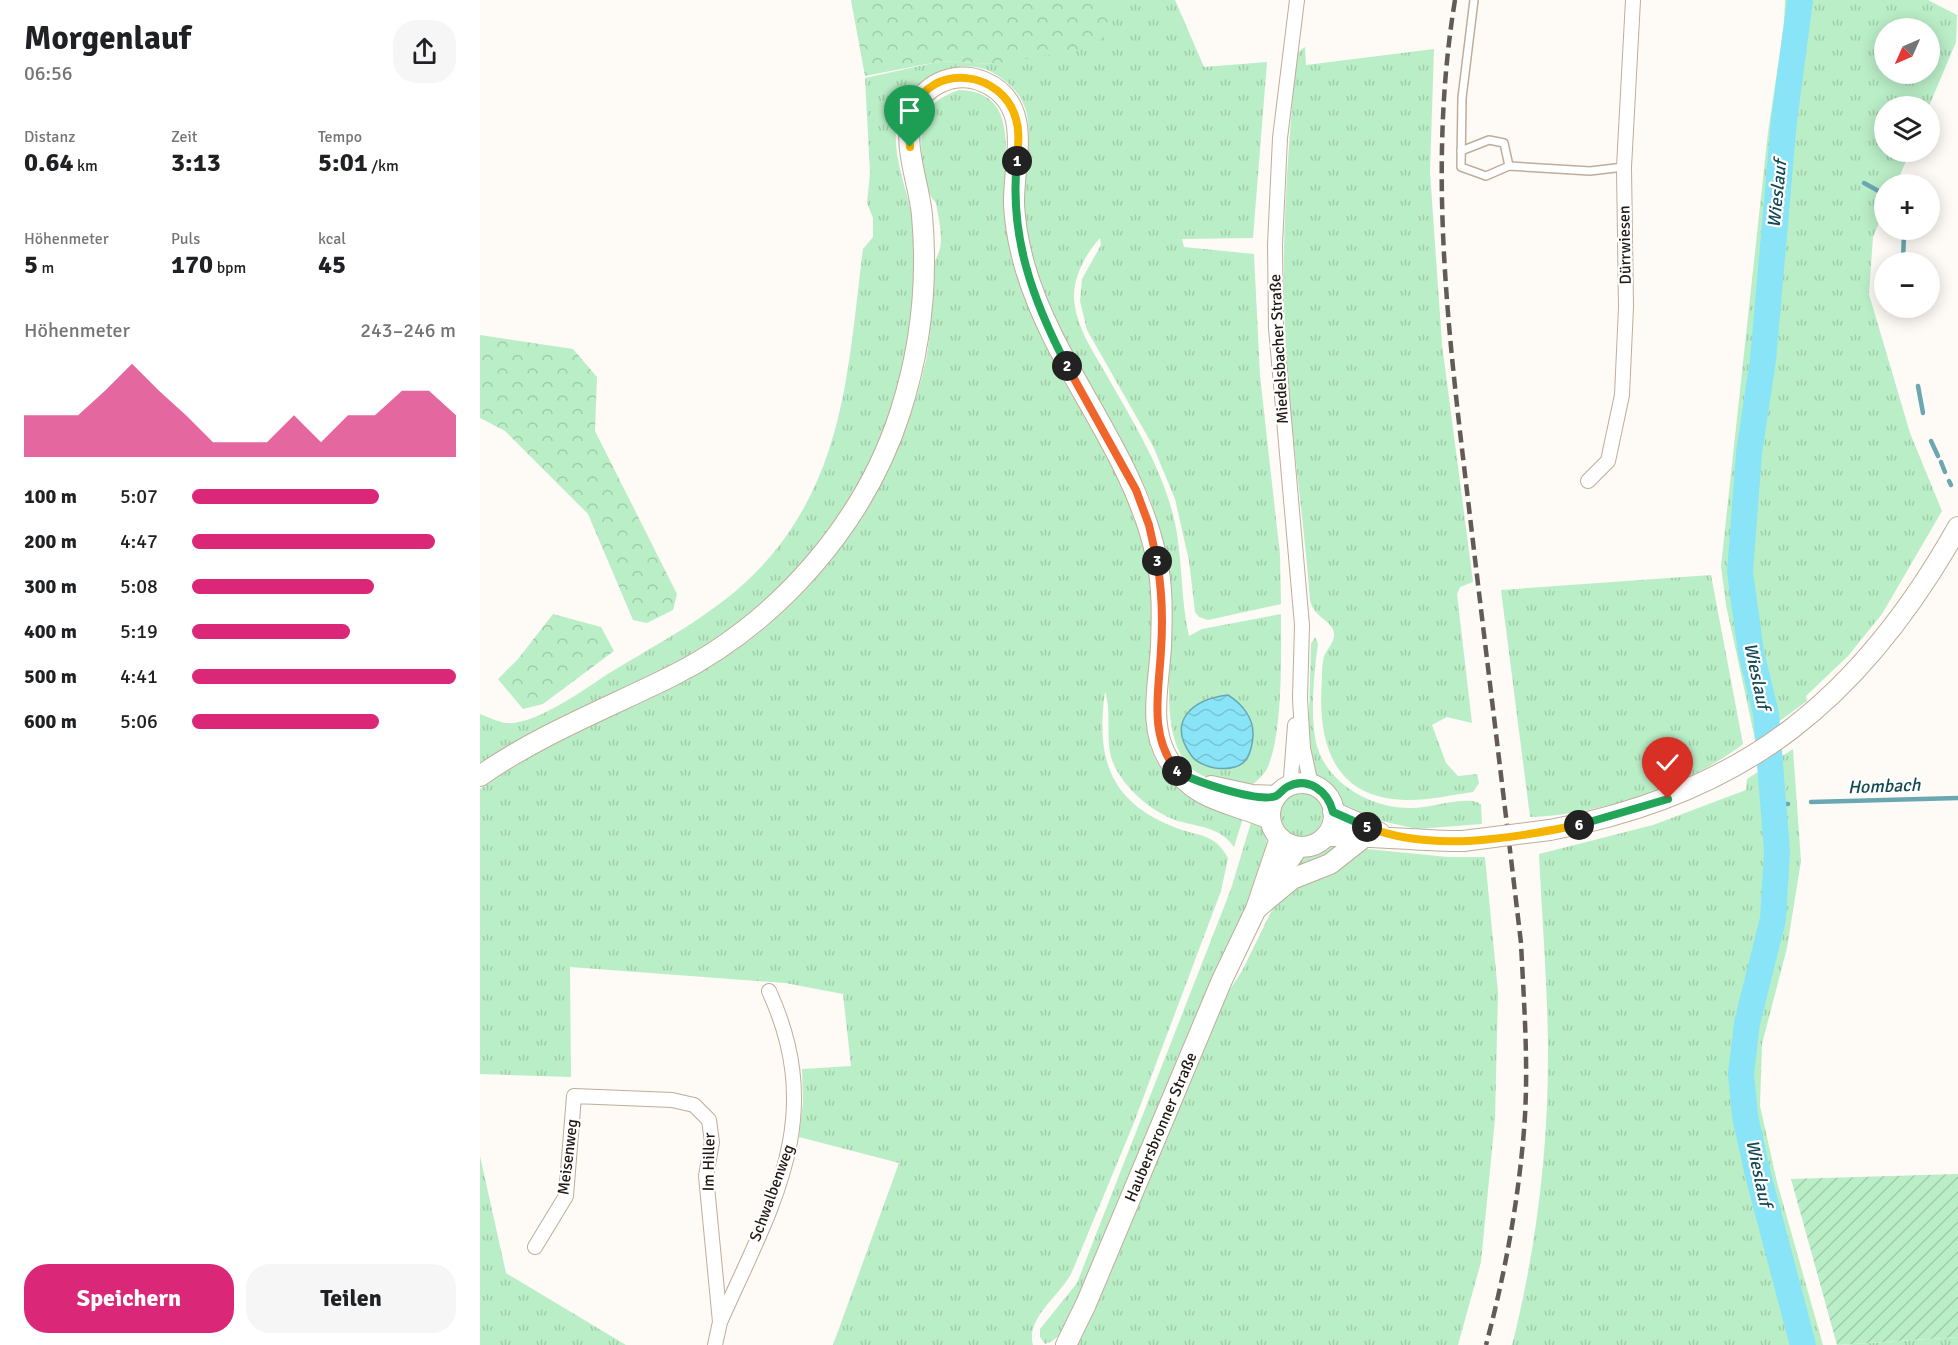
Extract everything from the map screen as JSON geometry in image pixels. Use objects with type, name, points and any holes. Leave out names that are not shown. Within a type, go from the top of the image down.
[{"type":"main road","points":[[486,772],[547,734],[676,674],[735,638],[783,596],[832,542],[870,481],[886,449],[899,416],[917,349],[924,290],[924,240],[921,207],[910,147],[909,130],[913,111],[918,100],[931,87],[945,80],[960,77],[975,78],[991,85],[1005,96],[1016,116],[1019,132],[1014,201],[1016,227],[1030,284],[1055,342],[1136,490],[1149,525],[1158,563],[1162,598],[1156,715],[1162,747],[1178,772],[1203,796],[1270,819]]},
{"type":"main road","points":[[1326,836],[1363,838],[1388,836],[1428,841],[1463,841],[1550,830],[1595,821],[1668,799],[1735,767],[1812,714],[1853,675],[1901,619],[1934,571],[1958,527]]},
{"type":"main road","points":[[1178,772],[1228,791],[1281,792],[1303,783],[1311,785],[1326,795],[1333,812],[1331,828],[1318,843],[1298,847],[1280,838],[1270,819],[1271,807],[1281,792]]},
{"type":"main road","points":[[1333,812],[1388,836]]},
{"type":"main road","points":[[1256,909],[1280,838]]},
{"type":"main road","points":[[1256,909],[1292,879],[1330,864],[1363,838]]},
{"type":"main road","points":[[1256,909],[1298,847]]},
{"type":"main road","name":"Haubersbronner Straße","points":[[1066,1345],[1086,1304],[1222,980],[1256,909]]},
{"type":"street","name":"Miedelsbacher Straße","points":[[1297,0],[1285,80],[1275,245],[1276,328],[1283,427],[1302,625],[1300,699]]},
{"type":"street","name":"Dürrwiesen","points":[[1588,481],[1608,461],[1622,395],[1626,307],[1624,167],[1633,0]]},
{"type":"street","points":[[1300,699],[1303,748],[1311,785]]},
{"type":"street","points":[[1281,792],[1291,778],[1293,735],[1300,699]]},
{"type":"street","name":"Schwalbenweg","points":[[720,1322],[773,1198],[791,1143],[795,1118],[796,1084],[792,1053],[780,1014],[769,991]]},
{"type":"street","name":"Im Hiller","points":[[574,1096],[672,1100],[694,1105],[709,1120],[712,1142],[706,1176],[720,1322],[715,1345]]},
{"type":"street","name":"Meisenweg","points":[[535,1247],[566,1196],[574,1096]]},
{"type":"lane","points":[[1474,0],[1462,98],[1461,167],[1486,176],[1509,166],[1590,171],[1624,167]]},
{"type":"lane","points":[[1461,151],[1489,140],[1504,143],[1509,166]]},
{"type":"green space","points":[[851,0],[1107,0],[1106,15],[1112,33],[1080,50],[993,64],[942,61],[865,76]]},
{"type":"green space","points":[[1076,0],[1175,0],[1204,67],[1267,62],[1253,238],[1182,239],[1184,247],[1254,254],[1260,376],[1280,555],[1281,604],[1208,620],[1199,617],[1195,612],[1189,561],[1175,499],[1153,446],[1087,330],[1080,301],[1082,279],[1101,245],[1100,238],[1081,266],[1074,299],[1078,319],[1086,338],[1149,452],[1169,501],[1177,534],[1189,636],[1202,629],[1281,614],[1279,711],[1274,749],[1268,768],[1248,789],[1213,780],[1196,772],[1184,760],[1176,745],[1169,708],[1172,628],[1170,587],[1166,555],[1155,515],[1142,481],[1050,312],[1032,268],[1022,203],[1029,130],[1023,102],[1014,89],[1000,77],[985,69],[969,66],[937,73],[923,82],[902,108],[897,124],[896,148],[911,209],[916,245],[916,294],[913,320],[904,369],[891,416],[861,484],[841,515],[795,574],[741,624],[711,646],[480,767],[480,714],[506,723],[531,719],[560,705],[689,625],[727,598],[760,568],[789,533],[810,496],[826,457],[838,418],[853,335],[863,249],[873,237],[873,218],[867,203],[870,173],[865,78],[942,61],[993,64]]},
{"type":"green space","points":[[1785,0],[1928,0],[1957,15],[1956,42],[1940,80],[1940,18],[1874,18],[1874,84],[1938,84],[1933,96],[1874,96],[1874,162],[1906,162],[1900,174],[1874,174],[1874,235],[1869,294],[1874,318],[1876,318],[1910,433],[1942,511],[1882,614],[1848,656],[1806,696],[1807,701],[1755,739],[1726,605],[1721,566],[1768,132],[1784,25]]},
{"type":"green space","points":[[1305,47],[1306,65],[1434,49],[1430,172],[1442,344],[1473,582],[1460,587],[1457,594],[1472,723],[1447,717],[1432,725],[1446,763],[1458,776],[1477,774],[1479,783],[1473,792],[1417,800],[1383,797],[1362,790],[1346,778],[1335,763],[1327,745],[1321,702],[1322,667],[1324,656],[1334,635],[1331,626],[1315,611],[1310,600],[1285,331],[1284,261],[1288,157],[1297,53]]},
{"type":"green space","points":[[959,90],[978,93],[991,101],[1000,112],[1006,143],[1007,225],[1010,249],[1019,281],[1028,306],[1061,374],[1121,478],[1141,529],[1154,599],[1146,713],[1147,733],[1152,751],[1159,765],[1178,787],[1202,801],[1244,815],[1234,847],[1216,832],[1178,821],[1148,805],[1130,789],[1112,760],[1105,692],[1103,736],[1105,756],[1111,774],[1121,790],[1134,804],[1152,816],[1174,827],[1211,839],[1228,858],[1221,891],[1133,1125],[1072,1272],[1034,1325],[1033,1345],[833,1345],[899,1163],[799,1137],[803,1102],[802,1069],[851,1066],[843,994],[785,983],[570,967],[571,1077],[480,1074],[480,789],[544,749],[683,682],[724,658],[761,631],[795,600],[826,566],[854,528],[878,489],[898,447],[914,404],[926,360],[934,265],[941,237],[936,203],[926,184],[923,171],[922,131],[932,106]]},
{"type":"green space","points":[[480,335],[573,349],[597,377],[595,431],[677,594],[673,610],[647,623],[633,620],[588,514],[505,431],[480,418]]},
{"type":"green space","points":[[1711,575],[1743,744],[1697,773],[1642,796],[1585,811],[1530,817],[1501,590]]},
{"type":"green space","points":[[553,614],[601,627],[614,651],[543,704],[523,709],[498,679],[518,659]]},
{"type":"green space","points":[[1315,637],[1318,644],[1313,711],[1315,738],[1324,762],[1332,773],[1354,792],[1367,799],[1395,807],[1417,808],[1461,801],[1477,802],[1481,805],[1482,824],[1417,829],[1368,818],[1344,806],[1329,785],[1315,773],[1308,748],[1311,644]]},
{"type":"green space","points":[[1793,749],[1801,861],[1787,948],[1762,1044],[1760,1106],[1777,1182],[1823,1345],[1512,1345],[1534,1238],[1546,1128],[1548,1030],[1539,854],[1653,825],[1746,790],[1747,779]]},
{"type":"green space","points":[[1301,793],[1316,800],[1323,815],[1316,830],[1301,837],[1286,830],[1279,815],[1286,800]]},
{"type":"green space","points":[[1252,819],[1265,834],[1267,843],[1264,861],[1253,890],[1085,1288],[1065,1329],[1053,1341],[1045,1344],[1040,1337],[1040,1329],[1077,1283],[1231,889]]},
{"type":"green space","points":[[1344,842],[1312,866],[1287,868],[1302,856]]},
{"type":"green space","points":[[1367,849],[1448,857],[1485,857],[1498,992],[1495,1119],[1481,1262],[1458,1345],[1073,1345],[1117,1252],[1223,1000],[1242,971],[1271,912],[1293,887]]},
{"type":"green space","points":[[480,1156],[506,1273],[626,1345],[480,1345]]},
{"type":"green space","points":[[1958,1174],[1958,1337],[1837,1345],[1791,1179]]},
{"type":"green space","points":[[1958,1337],[1958,1345],[1838,1345]]},
{"type":"water","points":[[1228,695],[1242,707],[1249,717],[1253,729],[1252,745],[1243,763],[1232,768],[1215,768],[1193,758],[1184,743],[1181,731],[1187,713],[1204,701]]},
{"type":"waterway","name":"Wieslauf","points":[[1800,0],[1784,121],[1763,360],[1749,453],[1740,572],[1751,652],[1766,714],[1777,851],[1773,919],[1747,1023],[1741,1074],[1745,1116],[1758,1175],[1803,1345]]},
{"type":"waterway","points":[[1864,183],[1874,188]]},
{"type":"waterway","points":[[1903,252],[1904,240]]},
{"type":"waterway","points":[[1918,386],[1923,413]]},
{"type":"waterway","points":[[1931,441],[1938,456]]},
{"type":"waterway","points":[[1941,462],[1945,472]]},
{"type":"waterway","points":[[1949,481],[1951,485]]},
{"type":"waterway","name":"Hombach","points":[[1811,802],[1958,798]]},
{"type":"waterway","name":"Hombach","points":[[1775,804],[1788,804]]},
{"type":"railway","points":[[1455,0],[1447,64],[1443,127],[1442,191],[1448,318],[1521,943],[1526,1036],[1524,1130],[1518,1184],[1505,1265],[1486,1345]]},
{"type":"route","points":[[910,147],[909,130],[918,100],[931,87],[945,80],[960,77],[975,78],[991,85],[1005,96],[1016,116],[1019,132],[1014,201],[1016,227],[1030,284],[1055,342],[1120,457],[1149,525],[1158,563],[1162,598],[1156,715],[1158,733],[1169,762],[1178,772],[1212,787],[1252,795],[1276,796],[1294,784],[1311,785],[1326,795],[1333,812],[1347,819],[1388,836],[1428,841],[1463,841],[1550,830],[1627,813],[1668,799]]}]
